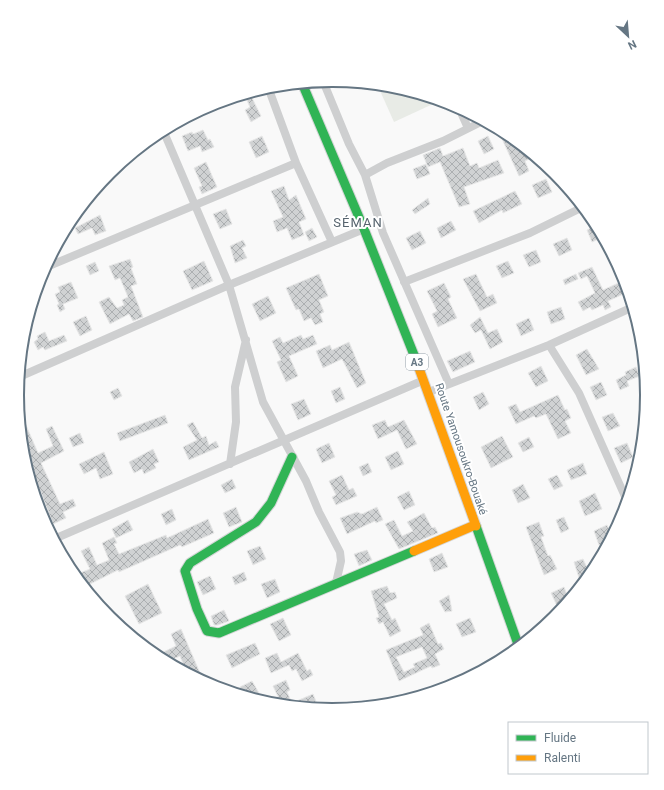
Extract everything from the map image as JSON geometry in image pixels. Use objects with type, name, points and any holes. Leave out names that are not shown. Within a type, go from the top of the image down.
[{"type":"main road","name":"Route Yamousoukro-Bouaké","points":[[304,89],[364,229],[429,392],[517,641]]},
{"type":"main road","points":[[292,457],[271,503],[256,522],[190,563],[185,571],[197,609],[207,631],[219,633],[475,525]]},
{"type":"street","points":[[326,87],[349,144],[365,175],[377,218],[449,384]]},
{"type":"street","points":[[270,93],[296,162],[332,242]]},
{"type":"street","points":[[463,116],[468,128]]},
{"type":"street","points":[[365,175],[387,163],[443,141],[477,124]]},
{"type":"street","points":[[166,136],[229,284],[263,402],[284,440],[340,552],[341,561],[336,583]]},
{"type":"street","points":[[53,264],[296,162]]},
{"type":"street","points":[[404,282],[530,233],[577,210]]},
{"type":"street","points":[[25,375],[229,284],[364,229]]},
{"type":"street","points":[[429,392],[549,345],[628,309]]},
{"type":"street","points":[[230,464],[236,422],[235,388],[246,340]]},
{"type":"street","points":[[549,345],[579,393],[624,495]]},
{"type":"street","points":[[59,537],[424,380]]},
{"type":"shaded area","points":[[380,91],[412,97],[433,104],[394,122]]},
{"type":"building","points":[[252,97],[261,116],[251,122],[245,110],[250,107],[246,99]]},
{"type":"building","points":[[203,130],[208,140],[210,139],[214,147],[202,152],[200,146],[188,151],[182,136]]},
{"type":"building","points":[[262,136],[269,152],[256,158],[249,142]]},
{"type":"building","points":[[488,136],[494,149],[484,154],[478,141]]},
{"type":"building","points":[[502,138],[529,159],[525,161],[529,171],[519,176]]},
{"type":"building","points":[[440,148],[443,156],[463,148],[470,166],[477,163],[479,168],[498,160],[504,173],[464,187],[470,204],[459,207],[440,162],[428,167],[423,155]]},
{"type":"building","points":[[206,162],[217,187],[202,194],[199,187],[202,186],[194,168]]},
{"type":"building","points":[[426,164],[430,174],[417,179],[413,169]]},
{"type":"building","points":[[546,179],[552,192],[538,198],[532,185]]},
{"type":"building","points":[[284,186],[289,200],[296,195],[306,219],[299,222],[304,235],[292,240],[287,228],[277,232],[273,221],[283,217],[271,191]]},
{"type":"building","points":[[515,191],[522,204],[503,213],[502,210],[479,223],[473,211]]},
{"type":"building","points":[[428,198],[430,204],[415,214],[412,210]]},
{"type":"building","points":[[226,209],[232,224],[220,229],[213,214]]},
{"type":"building","points":[[100,215],[106,231],[95,235],[92,228],[78,234],[75,228]]},
{"type":"building","points":[[451,221],[456,230],[441,238],[437,228]]},
{"type":"building","points":[[312,228],[317,237],[309,241],[305,232]]},
{"type":"building","points":[[591,228],[598,239],[592,242],[587,230]]},
{"type":"building","points":[[420,231],[426,243],[412,250],[406,238]]},
{"type":"building","points":[[567,238],[572,250],[559,256],[553,244]]},
{"type":"building","points":[[243,240],[246,246],[242,248],[247,258],[235,263],[230,246]]},
{"type":"building","points":[[536,250],[541,262],[529,267],[523,255]]},
{"type":"building","points":[[130,259],[133,267],[131,268],[137,284],[131,286],[143,317],[133,321],[129,314],[110,324],[99,302],[109,297],[117,308],[124,305],[122,300],[128,297],[120,278],[115,280],[109,266]]},
{"type":"building","points":[[204,261],[213,281],[192,290],[183,271]]},
{"type":"building","points":[[508,261],[514,273],[502,278],[496,266]]},
{"type":"building","points":[[95,262],[99,271],[90,275],[86,266]]},
{"type":"building","points":[[592,267],[603,290],[619,283],[623,294],[608,301],[611,307],[605,310],[603,305],[592,310],[590,307],[583,311],[578,302],[595,293],[587,276],[581,279],[578,273]]},
{"type":"building","points":[[319,274],[328,296],[319,300],[324,312],[320,314],[323,322],[315,325],[311,318],[304,321],[299,309],[296,310],[286,288]]},
{"type":"building","points":[[476,274],[487,297],[493,294],[497,303],[480,311],[463,279]]},
{"type":"building","points":[[576,274],[578,279],[565,285],[563,280]]},
{"type":"building","points":[[71,282],[78,298],[63,304],[65,309],[60,312],[55,294],[60,292],[58,287]]},
{"type":"building","points":[[444,283],[451,297],[448,299],[457,318],[438,327],[432,314],[437,311],[427,291]]},
{"type":"building","points":[[268,296],[276,313],[260,321],[252,304]]},
{"type":"building","points":[[561,307],[565,319],[551,324],[547,312]]},
{"type":"building","points":[[86,316],[92,330],[80,336],[73,322]]},
{"type":"building","points":[[480,317],[488,333],[497,329],[503,342],[490,349],[481,330],[475,333],[470,325]]},
{"type":"building","points":[[529,318],[534,330],[521,336],[516,324]]},
{"type":"building","points":[[45,332],[49,341],[64,335],[67,341],[45,350],[43,347],[38,350],[34,342],[38,339],[37,336]]},
{"type":"building","points":[[301,335],[303,339],[313,335],[317,344],[289,356],[298,376],[286,382],[277,362],[281,360],[272,341],[280,337],[283,343]]},
{"type":"building","points":[[349,342],[366,383],[357,388],[342,359],[323,368],[316,351],[330,345],[332,350]]},
{"type":"building","points":[[587,349],[599,369],[586,375],[576,355]]},
{"type":"building","points":[[470,351],[475,362],[453,372],[447,361]]},
{"type":"building","points":[[541,366],[548,381],[536,387],[528,373]]},
{"type":"building","points":[[636,367],[639,376],[627,381],[629,386],[620,390],[616,380],[626,375],[625,372]]},
{"type":"building","points":[[601,382],[607,395],[596,400],[590,387]]},
{"type":"building","points":[[340,387],[345,399],[336,403],[331,391]]},
{"type":"building","points":[[118,388],[122,396],[114,400],[110,392]]},
{"type":"building","points":[[483,392],[489,404],[479,410],[473,397]]},
{"type":"building","points":[[558,395],[565,410],[567,409],[571,418],[565,421],[571,433],[558,439],[546,414],[536,418],[534,416],[516,424],[508,407],[516,404],[520,412]]},
{"type":"building","points":[[304,399],[311,414],[298,420],[291,404]]},
{"type":"building","points":[[613,413],[620,426],[608,431],[602,417]]},
{"type":"building","points":[[165,415],[168,423],[120,441],[117,433]]},
{"type":"building","points":[[385,420],[388,427],[404,420],[417,444],[406,449],[397,430],[378,439],[372,425]]},
{"type":"building","points":[[193,422],[202,438],[206,436],[209,445],[216,441],[219,447],[189,460],[183,447],[197,440],[187,425]]},
{"type":"building","points":[[26,425],[38,453],[53,446],[46,429],[52,426],[64,451],[41,463],[60,504],[73,499],[76,506],[63,512],[66,518],[53,524],[34,475]]},
{"type":"building","points":[[80,433],[84,443],[73,447],[69,438]]},
{"type":"building","points":[[502,436],[513,457],[491,468],[481,447]]},
{"type":"building","points":[[529,437],[534,447],[523,452],[518,443]]},
{"type":"building","points":[[329,443],[335,457],[322,463],[316,449]]},
{"type":"building","points":[[627,443],[633,457],[621,463],[614,448]]},
{"type":"building","points":[[153,449],[159,462],[154,464],[156,468],[144,474],[142,469],[134,473],[129,462]]},
{"type":"building","points":[[398,451],[404,464],[391,470],[385,457]]},
{"type":"building","points":[[104,452],[113,474],[100,479],[96,468],[84,474],[79,464]]},
{"type":"building","points":[[368,463],[372,472],[363,476],[359,467]]},
{"type":"building","points":[[583,463],[587,474],[571,480],[567,470]]},
{"type":"building","points":[[342,475],[349,490],[353,488],[357,496],[336,505],[332,497],[336,495],[329,481]]},
{"type":"building","points":[[557,475],[563,486],[554,490],[548,479]]},
{"type":"building","points":[[232,479],[236,488],[225,493],[221,485]]},
{"type":"building","points":[[523,484],[530,498],[518,503],[512,490]]},
{"type":"building","points":[[409,491],[415,505],[404,510],[397,497]]},
{"type":"building","points":[[595,493],[602,509],[585,516],[579,501]]},
{"type":"building","points":[[236,507],[242,522],[229,527],[223,513]]},
{"type":"building","points":[[377,507],[383,520],[376,523],[375,521],[347,534],[340,518],[357,512],[362,514]]},
{"type":"building","points":[[172,509],[176,520],[166,525],[161,514]]},
{"type":"building","points":[[424,513],[432,528],[435,527],[438,533],[399,549],[385,524],[394,520],[402,536],[413,531],[407,522]]},
{"type":"building","points":[[564,517],[569,529],[561,533],[556,520]]},
{"type":"building","points":[[208,519],[214,533],[182,547],[180,545],[119,572],[118,570],[90,584],[81,573],[90,569],[81,551],[89,547],[97,565],[109,560],[102,543],[114,537],[117,543],[114,544],[119,554],[166,535],[167,538]]},
{"type":"building","points":[[128,520],[133,530],[116,538],[112,529]]},
{"type":"building","points":[[539,522],[544,536],[541,537],[548,556],[550,555],[557,569],[544,575],[526,527]]},
{"type":"building","points":[[607,525],[609,529],[602,544],[599,545],[594,531]]},
{"type":"building","points":[[260,546],[266,559],[253,565],[247,551]]},
{"type":"building","points":[[367,550],[372,560],[359,566],[354,554]]},
{"type":"building","points":[[442,553],[448,567],[434,572],[429,559]]},
{"type":"building","points":[[583,559],[587,567],[579,578],[574,562]]},
{"type":"building","points":[[244,572],[247,580],[235,585],[232,577]]},
{"type":"building","points":[[210,576],[216,589],[203,595],[197,582]]},
{"type":"building","points":[[275,579],[280,592],[267,598],[261,584]]},
{"type":"building","points":[[148,584],[162,613],[139,624],[125,596]]},
{"type":"building","points":[[387,586],[390,593],[395,592],[397,598],[384,604],[392,620],[395,618],[401,631],[390,637],[383,622],[379,624],[376,618],[379,617],[371,591]]},
{"type":"building","points":[[564,587],[567,594],[557,606],[551,593]]},
{"type":"building","points":[[449,595],[452,611],[445,612],[439,601]]},
{"type":"building","points":[[224,610],[229,621],[214,625],[211,616]]},
{"type":"building","points":[[283,618],[291,635],[279,641],[270,624]]},
{"type":"building","points":[[470,618],[476,632],[462,637],[456,624]]},
{"type":"building","points":[[429,623],[438,644],[441,643],[444,649],[435,654],[440,665],[432,668],[431,666],[399,681],[386,650],[423,635],[420,628]],"holes":[[[422,647],[427,658],[413,664],[415,667],[404,672],[396,657]]]},
{"type":"building","points":[[181,629],[200,673],[184,665],[180,656],[173,659],[163,652],[176,646],[171,634]]},
{"type":"building","points":[[255,643],[260,654],[232,668],[226,655]]},
{"type":"building","points":[[277,653],[281,662],[298,653],[307,671],[310,669],[313,675],[302,681],[296,669],[292,671],[289,665],[271,673],[265,658]]},
{"type":"building","points":[[286,680],[290,690],[287,692],[291,700],[279,698],[273,686]]},
{"type":"building","points":[[252,681],[259,693],[252,693],[241,690],[240,687]]},
{"type":"building","points":[[313,694],[316,702],[298,701]]},
{"type":"traffic: fast","points":[[304,89],[364,229],[416,360]]},
{"type":"traffic: fast","points":[[292,457],[271,503],[256,522],[190,563],[185,571],[197,609],[207,631],[219,633],[414,551]]},
{"type":"traffic: fast","points":[[476,526],[517,641]]},
{"type":"traffic: slow","points":[[416,360],[476,526]]},
{"type":"traffic: slow","points":[[414,551],[475,525]]},
{"type":"district","name":"SÉMAN","points":[[358,222]]}]
